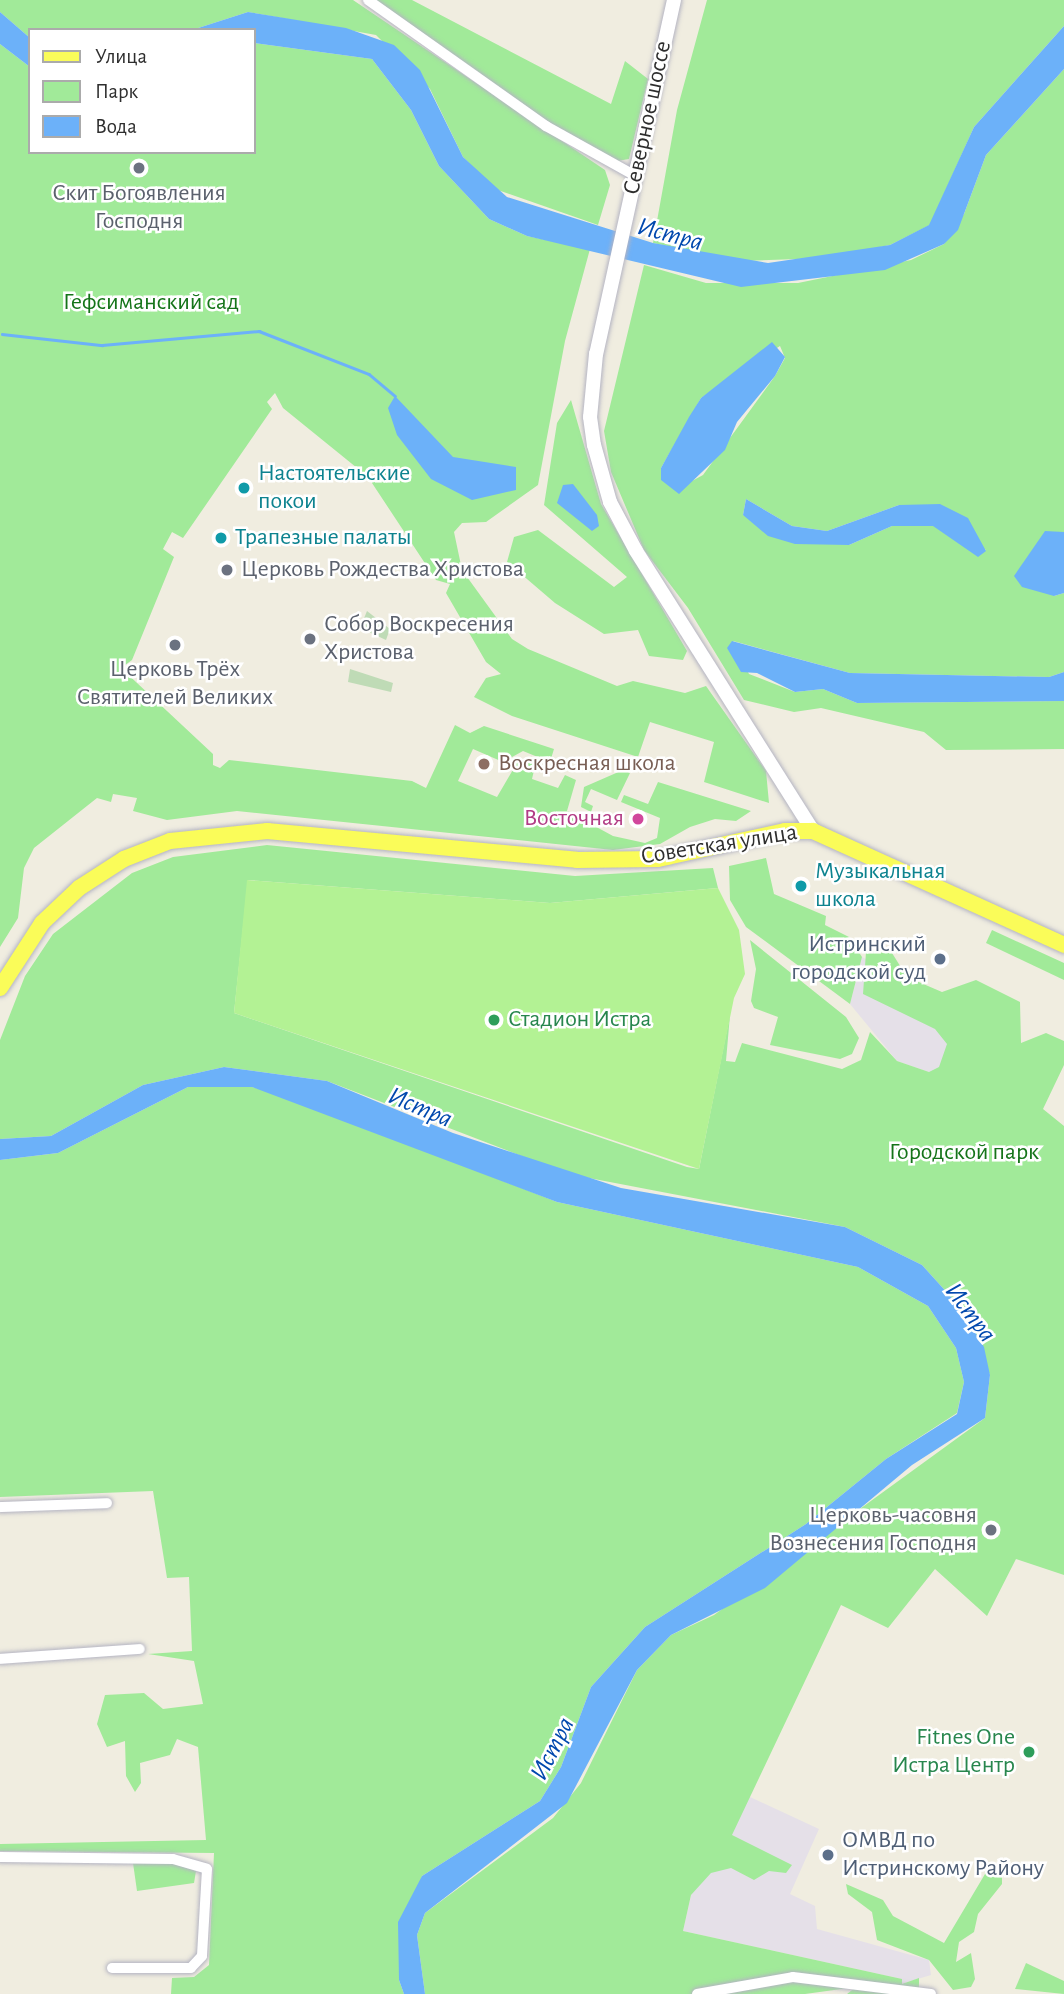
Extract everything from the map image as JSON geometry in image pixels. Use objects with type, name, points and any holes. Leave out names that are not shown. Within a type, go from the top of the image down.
[{"type":"main road","name":"Северное шоссе","points":[[674,0],[612,277],[590,417],[610,502],[715,684],[813,831]]},
{"type":"main road","name":"Советская улица","points":[[0,988],[42,923],[79,888],[124,859],[170,841],[267,831],[576,860],[658,859],[785,831],[813,831],[1064,945]]},
{"type":"street","points":[[368,0],[546,126],[636,176]]},
{"type":"street","points":[[0,1507],[107,1503]]},
{"type":"street","points":[[0,1659],[140,1649]]},
{"type":"street","points":[[0,1857],[173,1858],[207,1869],[202,1956],[191,1968],[113,1968]]},
{"type":"street","points":[[697,1994],[793,1977],[931,1994]]},
{"type":"shaded area","points":[[862,957],[895,975],[966,1067],[929,1072],[897,1061],[850,1004]]},
{"type":"shaded area","points":[[750,1797],[819,1829],[790,1894],[815,1906],[817,1929],[929,1960],[931,1975],[901,1984],[902,1979],[683,1931],[691,1895]]},
{"type":"green space","points":[[0,0],[353,0],[605,170],[610,185],[598,225],[495,189],[463,157],[430,89],[376,35],[248,12],[198,28],[28,28],[28,36],[0,12]]},
{"type":"green space","points":[[371,0],[412,0],[611,104],[625,61],[648,79],[629,159],[617,161],[549,123]]},
{"type":"green space","points":[[707,0],[1064,0],[1064,26],[974,127],[930,225],[890,245],[826,258],[740,261],[653,243],[677,110]]},
{"type":"green space","name":"Гефсиманский сад","points":[[256,43],[372,59],[411,110],[439,166],[489,219],[527,236],[590,249],[565,341],[538,485],[486,522],[462,523],[454,532],[462,570],[512,639],[528,649],[617,686],[633,681],[685,693],[706,686],[766,771],[769,803],[704,782],[714,742],[650,722],[638,757],[512,716],[474,697],[486,678],[501,674],[486,662],[446,593],[450,584],[436,580],[372,483],[375,473],[362,472],[283,408],[275,393],[267,402],[272,409],[183,538],[172,532],[163,549],[174,557],[132,660],[121,668],[213,754],[213,765],[220,768],[229,760],[412,781],[426,788],[455,725],[470,733],[484,726],[554,749],[550,762],[523,751],[503,762],[473,749],[458,781],[497,797],[518,761],[536,762],[532,779],[558,788],[565,775],[576,780],[567,811],[613,836],[645,843],[657,838],[660,818],[621,802],[624,795],[648,804],[658,782],[751,811],[736,821],[715,819],[690,827],[660,844],[613,850],[237,811],[167,820],[133,811],[137,798],[113,794],[111,802],[97,798],[34,848],[24,868],[18,918],[0,947],[0,44],[28,65],[28,154],[256,154]]},
{"type":"green space","points":[[1064,69],[1064,532],[1045,532],[1054,596],[1064,593],[1064,672],[1049,677],[850,673],[733,641],[749,674],[795,692],[823,689],[857,703],[1064,701],[1064,749],[946,750],[924,732],[821,708],[794,712],[744,700],[688,608],[644,550],[611,472],[604,431],[644,265],[706,283],[798,283],[911,260],[944,244],[964,214],[986,155]],"holes":[[[780,346],[785,358],[775,376],[703,475],[692,481],[661,468],[701,398]],[[746,499],[792,526],[827,531],[899,505],[986,550],[978,556],[934,526],[892,526],[849,545],[743,515]]]},
{"type":"green space","points":[[571,400],[601,504],[687,651],[683,660],[649,656],[638,630],[604,634],[555,603],[507,562],[514,537],[538,530],[614,587],[627,577],[544,505],[557,423]]},
{"type":"green space","points":[[367,611],[390,629],[386,640],[360,628]]},
{"type":"green space","points":[[350,669],[393,683],[391,692],[348,682]]},
{"type":"green space","points":[[623,770],[630,773],[617,800],[591,789],[585,802],[593,806],[591,812],[581,807],[584,787]]},
{"type":"green space","name":"Городской парк","points":[[267,845],[575,876],[713,868],[718,888],[550,903],[248,880],[234,1013],[687,1167],[699,1169],[730,1015],[726,1061],[735,1062],[742,1043],[842,1069],[861,1060],[870,1032],[897,1061],[929,1072],[939,1067],[947,1044],[935,1029],[863,994],[866,952],[892,953],[907,977],[942,992],[976,980],[1020,1002],[1021,1043],[1046,1033],[1064,1041],[1064,1065],[1043,1109],[1064,1126],[1064,1575],[1016,1559],[987,1616],[935,1569],[888,1628],[841,1605],[732,1835],[792,1865],[786,1873],[769,1871],[754,1880],[731,1868],[711,1873],[691,1895],[683,1931],[902,1979],[902,1984],[919,1978],[919,1988],[906,1994],[847,1994],[856,1987],[805,1994],[425,1994],[417,1935],[425,1913],[553,1818],[581,1783],[637,1670],[671,1635],[714,1615],[985,1418],[990,1375],[960,1307],[922,1265],[845,1227],[568,1174],[327,1081],[224,1067],[143,1085],[51,1136],[0,1139],[0,1040],[25,976],[53,934],[132,873],[173,857]]},
{"type":"green space","points":[[766,858],[774,894],[826,916],[825,925],[849,937],[862,957],[850,1004],[746,927],[730,900],[729,866]]},
{"type":"green space","name":"Стадион Истра","points":[[247,880],[550,903],[718,888],[739,930],[745,974],[734,998],[699,1169],[234,1013]]},
{"type":"green space","points":[[992,930],[1064,963],[1064,980],[986,943]]},
{"type":"green space","points":[[750,940],[846,1017],[859,1038],[852,1054],[840,1059],[770,1045],[778,1017],[754,1008],[751,1001],[756,969]]},
{"type":"green space","points":[[188,1087],[252,1087],[283,1095],[557,1202],[858,1267],[928,1306],[956,1348],[964,1382],[957,1413],[886,1459],[806,1524],[645,1627],[591,1687],[561,1767],[540,1801],[422,1876],[399,1980],[404,1994],[171,1994],[172,1978],[194,1977],[209,1965],[214,1853],[0,1851],[0,1844],[206,1840],[198,1747],[177,1739],[170,1755],[140,1763],[141,1783],[135,1792],[126,1776],[125,1741],[107,1747],[97,1724],[105,1695],[144,1693],[163,1709],[203,1704],[194,1661],[148,1654],[192,1651],[189,1577],[167,1578],[153,1491],[0,1497],[0,1160],[58,1153]]},
{"type":"green space","points":[[157,1858],[196,1871],[194,1883],[137,1891],[133,1863]]},
{"type":"green space","points":[[988,1869],[1002,1875],[1002,1884],[978,1914],[974,1932],[959,1942],[956,1962],[971,1953],[975,1979],[971,1987],[953,1990],[929,1960],[877,1940],[872,1912],[848,1894],[846,1884],[883,1900],[893,1916],[944,1943]]},
{"type":"green space","points":[[1026,1963],[1064,1981],[1064,1994],[1015,1989]]},
{"type":"water","points":[[0,12],[28,36],[28,65],[0,44]]},
{"type":"water","points":[[248,12],[346,28],[394,45],[420,70],[463,157],[507,197],[653,243],[768,263],[890,245],[929,225],[974,127],[1064,26],[1064,69],[986,155],[958,230],[944,244],[885,270],[741,287],[527,236],[489,219],[439,166],[411,110],[372,59],[256,43],[256,28],[198,28]]},
{"type":"water","points":[[772,342],[785,357],[775,376],[737,422],[725,450],[679,494],[661,480],[661,468],[689,417],[701,398]]},
{"type":"water","points":[[395,396],[453,457],[516,467],[516,490],[472,500],[431,479],[397,435],[388,408]]},
{"type":"water","points":[[573,484],[597,515],[599,526],[592,531],[557,503],[563,485]]},
{"type":"water","points":[[746,499],[792,526],[827,531],[899,505],[940,504],[968,518],[986,551],[978,557],[933,526],[892,526],[849,545],[795,544],[768,536],[743,515]]},
{"type":"water","points":[[1045,531],[1064,532],[1064,593],[1054,596],[1022,587],[1014,576]]},
{"type":"water","points":[[732,641],[850,673],[1049,677],[1064,672],[1064,701],[857,703],[823,689],[795,692],[757,673],[741,672],[727,648]]},
{"type":"water","points":[[224,1067],[327,1081],[453,1133],[621,1188],[845,1227],[922,1265],[960,1307],[984,1347],[990,1375],[985,1418],[912,1465],[765,1588],[671,1635],[637,1670],[567,1803],[425,1913],[417,1935],[425,1994],[404,1994],[399,1980],[398,1922],[422,1876],[540,1801],[561,1767],[591,1687],[645,1627],[806,1524],[886,1459],[957,1414],[964,1382],[956,1348],[928,1306],[858,1267],[557,1202],[252,1087],[188,1087],[58,1153],[0,1160],[0,1139],[51,1136],[143,1085]]},
{"type":"waterway","points":[[2,334],[102,345],[259,331],[369,374],[395,396]]},
{"type":"place","name":"Скит Богоявления Господня","points":[[139,168]]},
{"type":"place","name":"Настоятельские покои","points":[[244,488]]},
{"type":"place","name":"Трапезные палаты","points":[[221,538]]},
{"type":"place","name":"Церковь Рождества Христова","points":[[227,570]]},
{"type":"place","name":"Собор Воскресения Христова","points":[[310,639]]},
{"type":"place","name":"Церковь Трёх Святителей Великих","points":[[175,645]]},
{"type":"place","name":"Воскресная школа","points":[[484,764]]},
{"type":"place","name":"Восточная","points":[[638,819]]},
{"type":"place","name":"Музыкальная школа","points":[[801,886]]},
{"type":"place","name":"Истринский городской суд","points":[[940,959]]},
{"type":"place","name":"Стадион Истра","points":[[494,1020]]},
{"type":"place","name":"Церковь-часовня Вознесения Господня","points":[[991,1530]]},
{"type":"place","name":"Fitnes One Истра Центр","points":[[1029,1752]]},
{"type":"place","name":"ОМВД по Истринскому Району","points":[[828,1855]]},
{"type":"water label","name":"Истра","points":[[670,235]]},
{"type":"water label","name":"Истра","points":[[420,1108]]},
{"type":"water label","name":"Истра","points":[[970,1313]]},
{"type":"water label","name":"Истра","points":[[553,1749]]}]
